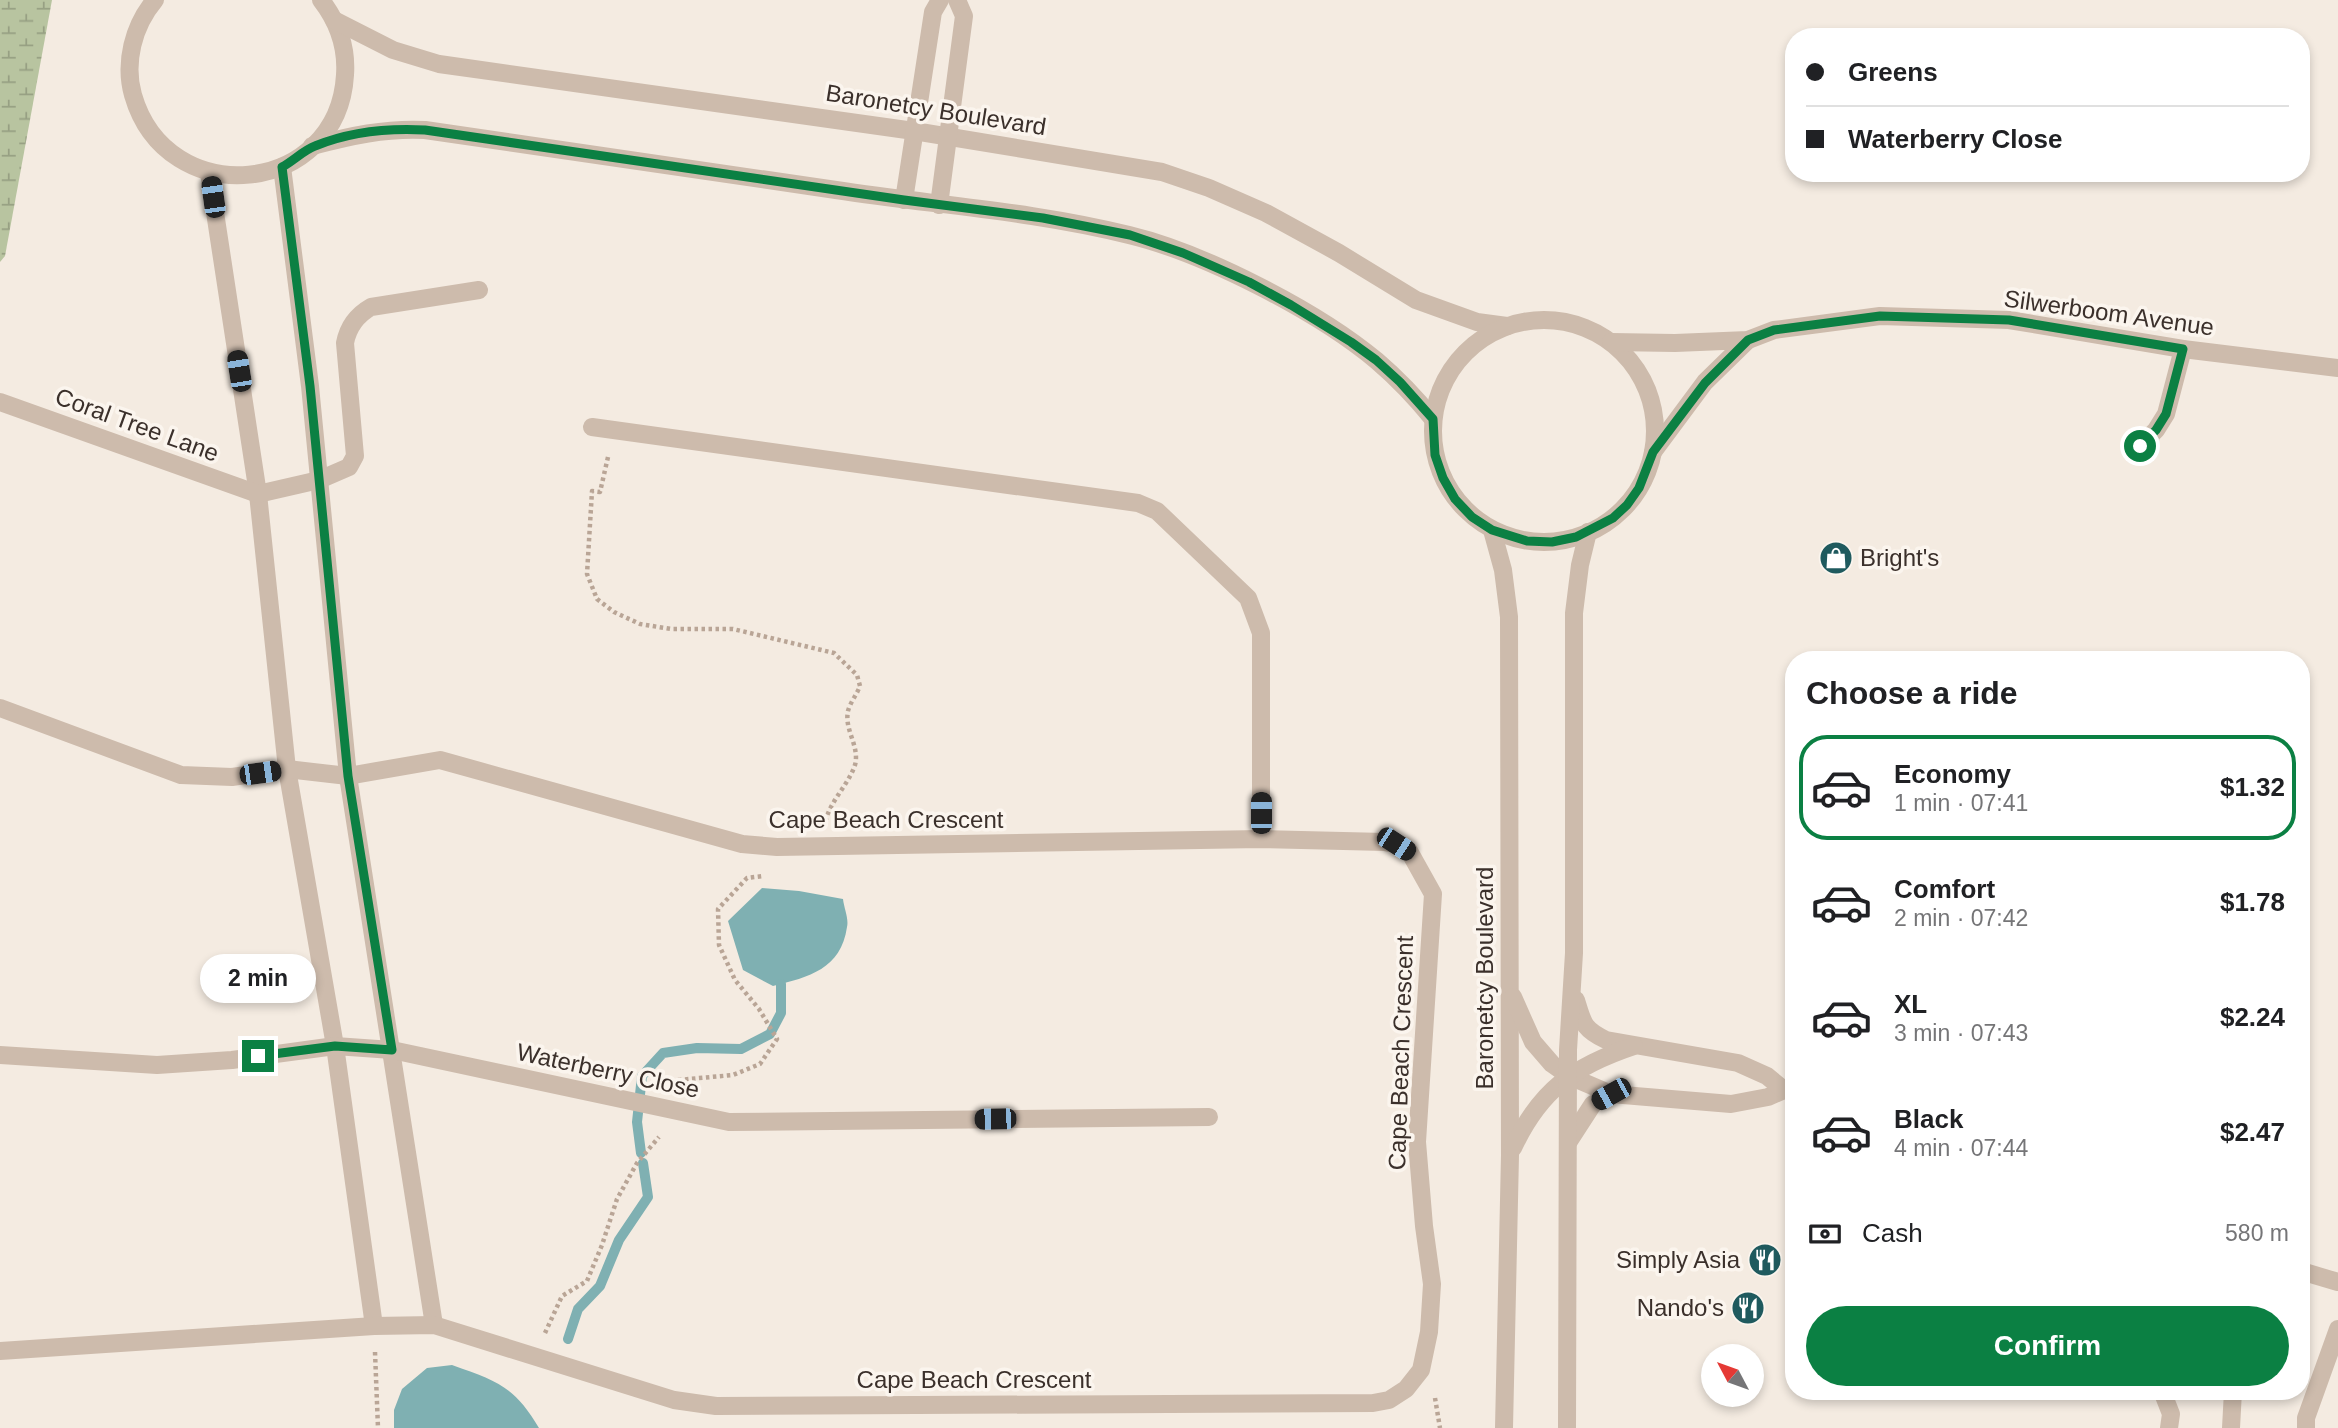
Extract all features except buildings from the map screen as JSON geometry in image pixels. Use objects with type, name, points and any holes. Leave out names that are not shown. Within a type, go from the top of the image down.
[{"type":"street","points":[[155,0],[140,23],[130,55],[134,99],[148,129],[162,146],[189,165],[209,173],[241,176],[282,167],[312,146],[330,124],[344,87],[344,48],[334,20],[321,0]]},
{"type":"street","points":[[904,200],[933,12],[940,0]]},
{"type":"street","points":[[939,205],[964,16],[957,0]]},
{"type":"street","name":"Baronetcy Boulevard","points":[[334,20],[393,50],[439,64],[914,131],[1140,167],[1182,178],[1266,213],[1416,300],[1477,322],[1507,326]]},
{"type":"street","points":[[312,146],[362,133],[425,130],[1043,218],[1130,235],[1204,262],[1291,305],[1351,342],[1400,382],[1433,419]]},
{"type":"street","points":[[282,167],[310,386],[348,776],[434,1325]]},
{"type":"street","points":[[209,173],[258,494],[287,769],[335,1046],[374,1326]]},
{"type":"street","points":[[258,494],[319,480],[349,467],[355,456],[345,343],[347,333],[362,312],[371,307],[479,290]]},
{"type":"street","name":"Silwerboom Avenue","points":[[1611,342],[1748,340],[1774,330],[1880,316],[2009,320],[2183,349],[2338,368]]},
{"type":"street","points":[[1539,319],[1561,321],[1593,330],[1611,342],[1633,364],[1648,391],[1655,421],[1653,452],[1643,480],[1627,505],[1613,518],[1588,533],[1564,540],[1540,542],[1515,539],[1492,530],[1472,517],[1448,489],[1435,455],[1433,419],[1440,389],[1457,362],[1479,340],[1507,326],[1539,319]]},
{"type":"street","name":"Silwerboom Avenue","points":[[1653,452],[1705,383],[1748,340]]},
{"type":"street","points":[[2140,446],[2156,430],[2166,414],[2183,349]]},
{"type":"street","name":"Coral Tree Lane","points":[[0,402],[258,494]]},
{"type":"street","points":[[592,427],[1138,503],[1157,511],[1248,598],[1261,633],[1261,839]]},
{"type":"street","name":"Baronetcy Boulevard","points":[[1492,530],[1503,570],[1509,617],[1510,1154],[1504,1428]]},
{"type":"street","points":[[1567,1428],[1568,1050],[1573,989],[1574,613],[1580,565],[1588,533]]},
{"type":"street","name":"Cape Beach Crescent","points":[[0,708],[181,775],[232,777],[287,769],[348,776],[440,760],[742,844],[777,847],[1261,839],[1396,844],[1409,851],[1433,894],[1417,1142],[1423,1226],[1433,1284],[1429,1332],[1421,1370],[1406,1389],[1389,1400],[1373,1403],[716,1406],[674,1400],[434,1325],[374,1326],[0,1351]]},
{"type":"street","points":[[1510,987],[1521,1018],[1534,1042],[1552,1064],[1569,1076],[1611,1094],[1731,1104],[1785,1092]]},
{"type":"street","points":[[1573,989],[1582,1021],[1590,1032],[1606,1040],[1738,1063],[1767,1076],[1785,1088]]},
{"type":"street","points":[[1510,1154],[1524,1125],[1541,1100],[1569,1076],[1606,1055],[1638,1045]]},
{"type":"street","name":"Waterberry Close","points":[[0,1055],[157,1065],[232,1060],[335,1046],[392,1050],[729,1122],[1209,1117]]},
{"type":"street","points":[[1568,1144],[1593,1104],[1611,1094]]},
{"type":"street","points":[[2310,1274],[2338,1282]]},
{"type":"street","points":[[2306,1428],[2306,1418],[2338,1329]]},
{"type":"street","points":[[2166,1400],[2171,1414],[2169,1428]]},
{"type":"street","points":[[2231,1428],[2232,1400]]},
{"type":"path","points":[[625,431],[622,447],[613,449],[606,459],[600,492],[592,491],[587,574],[597,599],[614,612],[639,624],[671,629],[733,629],[834,653],[857,676],[860,686],[848,711],[848,724],[855,741],[856,763],[848,781],[830,807],[824,846]]},
{"type":"path","points":[[536,1357],[562,1296],[587,1281],[617,1199],[637,1163],[663,1133],[663,1108],[675,1081],[733,1074],[751,1068],[760,1064],[777,1039],[759,1009],[735,980],[719,945],[718,909],[747,878],[768,875]]},
{"type":"path","points":[[374,1326],[378,1428]]},
{"type":"green space","points":[[0,0],[52,0],[5,256],[0,262]]},
{"type":"water","points":[[762,888],[843,899],[847,927],[844,941],[830,962],[811,974],[773,986],[743,970],[728,921]]},
{"type":"water","points":[[452,1365],[503,1387],[521,1403],[539,1428],[394,1428],[394,1410],[402,1389],[427,1368]]},
{"type":"waterway","points":[[641,1153],[637,1122],[642,1076],[663,1053],[697,1048],[741,1049],[770,1034],[781,1013],[781,984]]},
{"type":"waterway","points":[[568,1339],[578,1309],[600,1286],[619,1240],[648,1197],[643,1163]]},
{"type":"place","name":"Bright's","points":[[1836,558]]},
{"type":"place","name":"Simply Asia","points":[[1765,1260]]},
{"type":"place","name":"Nando's","points":[[1748,1308]]},
{"type":"route","points":[[258,1056],[335,1046],[392,1050],[348,776],[310,386],[282,167],[312,146],[362,133],[425,130],[1043,218],[1130,235],[1156,243],[1249,282],[1320,322],[1376,360],[1433,419],[1433,443],[1438,467],[1455,499],[1472,517],[1492,530],[1527,541],[1552,542],[1576,537],[1613,518],[1639,488],[1653,452],[1705,383],[1748,340],[1774,330],[1880,316],[2009,320],[2183,349],[2166,414],[2156,430],[2140,446]]}]
